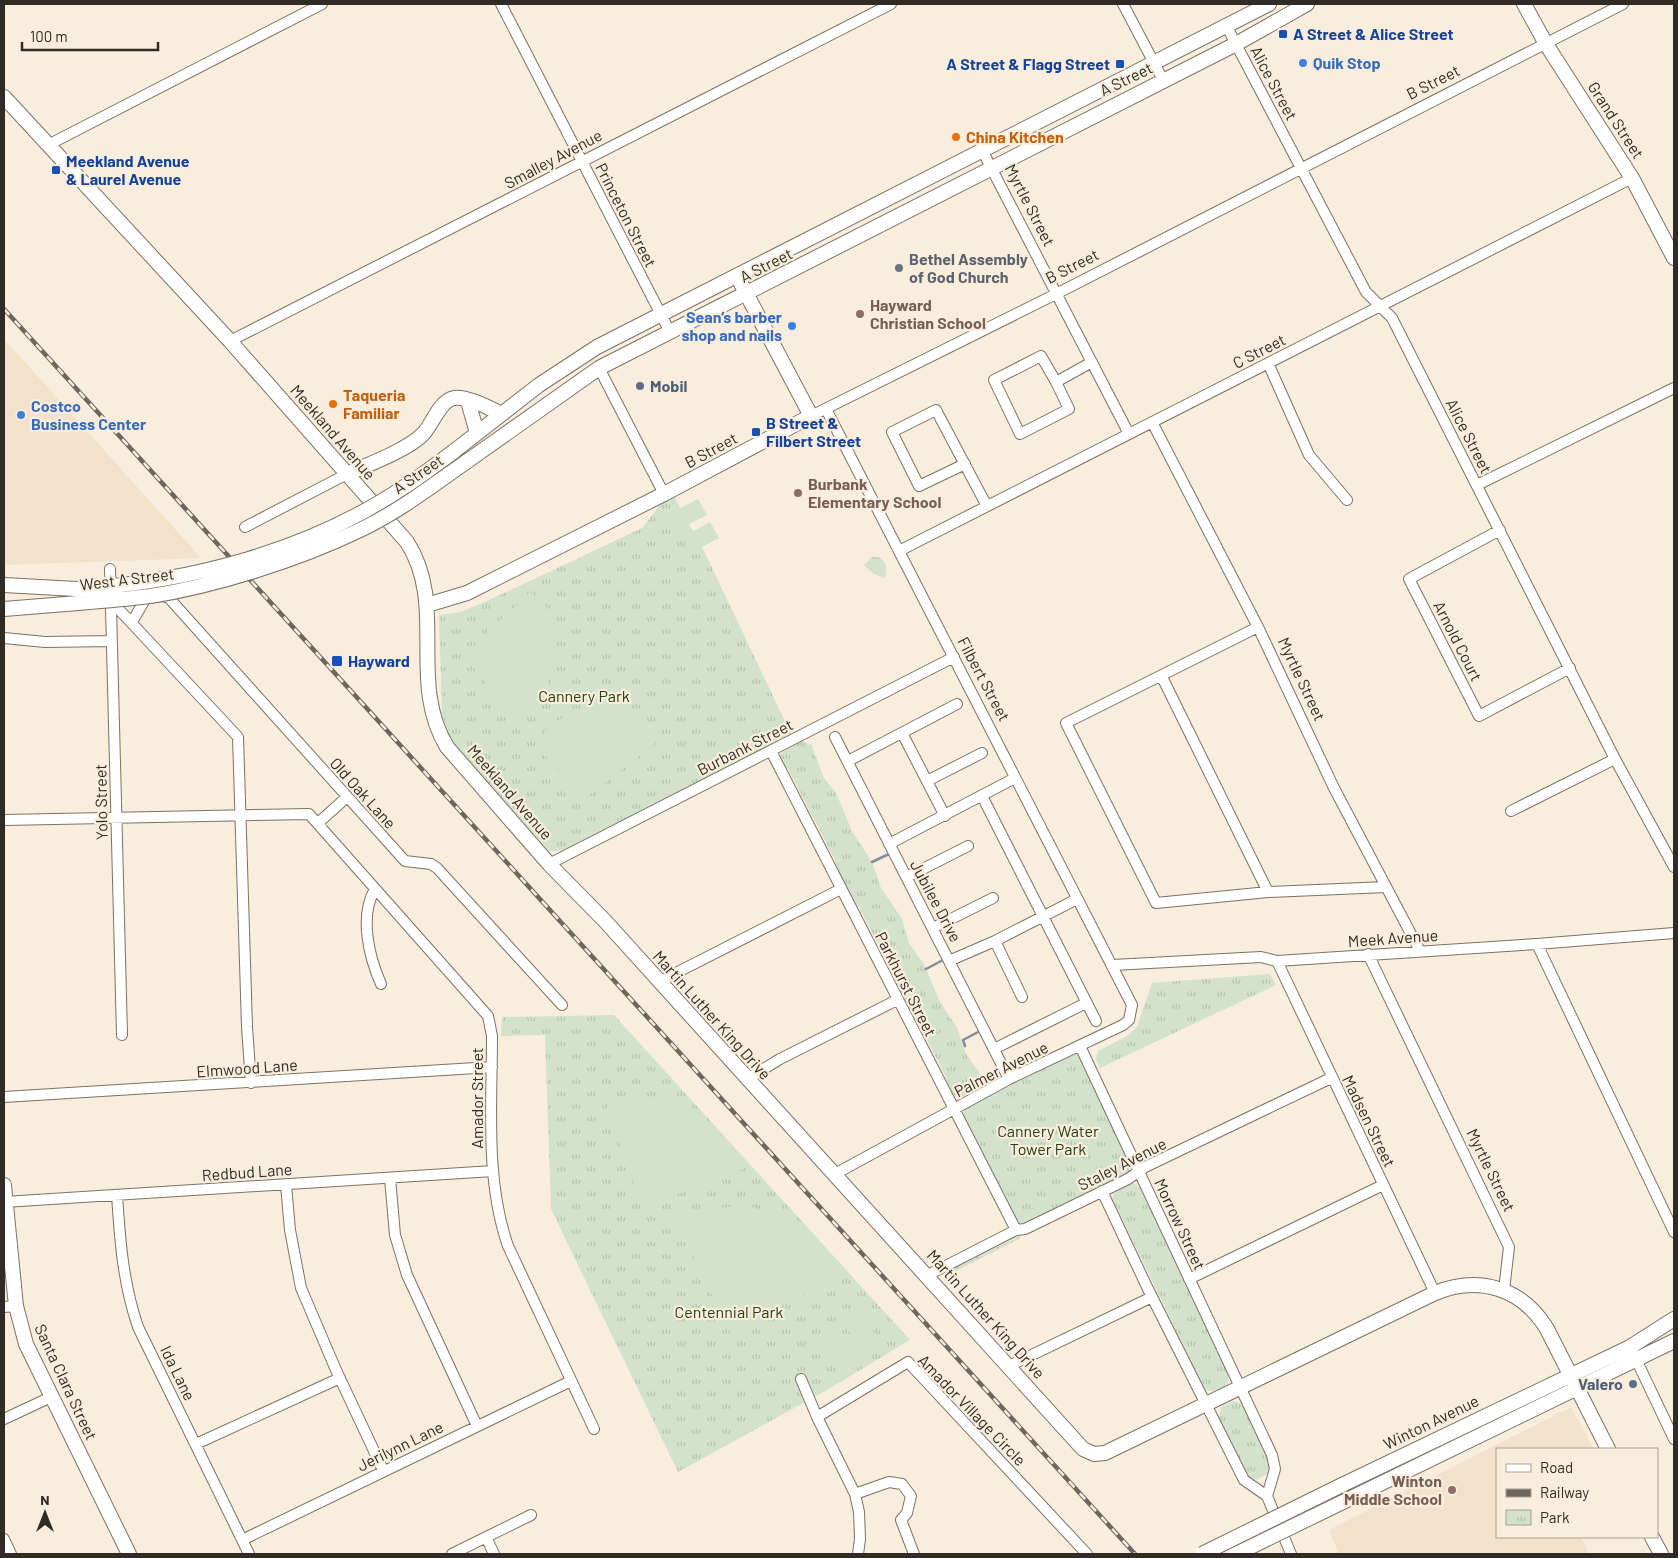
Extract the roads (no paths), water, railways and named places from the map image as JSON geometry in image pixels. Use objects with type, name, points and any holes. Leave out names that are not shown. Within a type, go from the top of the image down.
[{"type":"main road","name":"A Street","points":[[249,565],[349,519],[406,486],[539,385],[596,347],[983,152],[1269,4]]},
{"type":"main road","name":"A Street","points":[[249,565],[360,530],[413,499],[599,368],[1236,44],[1307,4]]},
{"type":"main road","name":"Grand Street","points":[[1524,4],[1546,44],[1632,178],[1674,258]]},
{"type":"main road","name":"Meekland Avenue","points":[[4,96],[230,341],[401,534],[413,552],[425,587],[427,605],[427,689],[438,733],[475,781],[549,864]]},
{"type":"main road","points":[[737,276],[811,416]]},
{"type":"main road","name":"A Street","points":[[347,474],[414,442],[426,431],[442,407],[450,399],[463,398],[501,414]]},
{"type":"main road","points":[[468,401],[477,433]]},
{"type":"main road","name":"B Street","points":[[427,605],[467,593],[664,494],[811,416]]},
{"type":"main road","name":"West A Street","points":[[4,609],[249,565]]},
{"type":"main road","name":"West A Street","points":[[4,584],[77,596]]},
{"type":"main road","name":"Martin Luther King Drive","points":[[549,864],[605,921],[660,984],[928,1275],[1083,1449],[1094,1454],[1105,1454],[1435,1293],[1470,1284],[1491,1286],[1504,1290]]},
{"type":"main road","name":"Santa Clara Street","points":[[4,1185],[10,1306],[51,1397],[129,1554]]},
{"type":"main road","points":[[1504,1290],[1522,1301],[1537,1314],[1548,1329],[1608,1448]]},
{"type":"main road","name":"Winton Avenue","points":[[1202,1554],[1630,1347],[1674,1319]]},
{"type":"main road","name":"Winton Avenue","points":[[1236,1554],[1637,1361],[1674,1341]]},
{"type":"main road","points":[[1653,1538],[1661,1554]]},
{"type":"street","points":[[48,145],[322,4]]},
{"type":"street","name":"Princeton Street","points":[[501,4],[540,76],[581,161],[670,332]]},
{"type":"street","name":"Smalley Avenue","points":[[230,341],[891,4]]},
{"type":"street","points":[[1123,4],[1163,80]]},
{"type":"street","name":"B Street","points":[[811,416],[1056,294],[1623,4]]},
{"type":"street","name":"Alice Street","points":[[1226,27],[1366,292],[1392,318],[1615,759],[1674,867]]},
{"type":"street","name":"Myrtle Street","points":[[983,152],[1129,434]]},
{"type":"street","name":"C Street","points":[[899,551],[1632,178]]},
{"type":"street","points":[[1041,356],[1056,382],[1069,409],[1020,434],[994,380],[1041,356]]},
{"type":"street","points":[[1056,382],[1092,362]]},
{"type":"street","points":[[1268,363],[1309,455],[1347,500]]},
{"type":"street","points":[[599,368],[664,494]]},
{"type":"street","points":[[1477,485],[1674,388]]},
{"type":"street","name":"Filbert Street","points":[[826,409],[939,632],[954,657],[1113,965]]},
{"type":"street","points":[[965,464],[919,486],[892,432],[936,410],[965,464],[987,506]]},
{"type":"street","name":"Myrtle Street","points":[[1152,422],[1258,627],[1310,740],[1420,951]]},
{"type":"street","name":"A Street","points":[[246,527],[347,474]]},
{"type":"street","name":"Arnold Court","points":[[1500,530],[1409,578],[1479,716],[1570,668]]},
{"type":"street","name":"Yolo Street","points":[[110,569],[122,1035]]},
{"type":"street","name":"Old Oak Lane","points":[[111,601],[164,596],[169,598],[405,861],[431,864],[437,868],[562,1005]]},
{"type":"street","points":[[132,622],[146,598]]},
{"type":"street","points":[[111,601],[238,738],[242,816],[247,1027],[252,1082]]},
{"type":"street","points":[[1258,627],[1066,724],[1156,903],[1268,892],[1386,888]]},
{"type":"street","points":[[4,638],[45,642],[112,640]]},
{"type":"street","name":"Burbank Street","points":[[549,864],[954,657]]},
{"type":"street","points":[[1162,677],[1268,892]]},
{"type":"street","points":[[848,761],[957,704]]},
{"type":"street","points":[[902,733],[945,816]]},
{"type":"street","name":"Jubilee Drive","points":[[835,737],[1009,1079]]},
{"type":"street","name":"Parkhurst Street","points":[[770,751],[1016,1230]]},
{"type":"street","points":[[926,781],[982,753]]},
{"type":"street","points":[[1511,811],[1615,759]]},
{"type":"street","points":[[889,844],[1015,778]]},
{"type":"street","points":[[982,796],[1096,1021]]},
{"type":"street","points":[[318,823],[347,797]]},
{"type":"street","name":"Amador Street","points":[[242,816],[309,814],[488,1016],[492,1036],[493,1171],[498,1215],[508,1246],[594,1429]]},
{"type":"street","points":[[4,820],[242,816]]},
{"type":"street","points":[[907,877],[968,846]]},
{"type":"street","points":[[375,888],[369,902],[368,937],[371,959],[381,984]]},
{"type":"street","points":[[660,984],[668,977],[841,888]]},
{"type":"street","points":[[933,928],[993,898]]},
{"type":"street","points":[[950,960],[995,941],[1077,898]]},
{"type":"street","name":"Meek Avenue","points":[[1113,965],[1261,957],[1277,961],[1537,944],[1674,932]]},
{"type":"street","points":[[995,941],[1022,996]]},
{"type":"street","points":[[1537,944],[1674,1232]]},
{"type":"street","name":"Myrtle Street","points":[[1368,954],[1509,1247],[1504,1290]]},
{"type":"street","name":"Madsen Street","points":[[1277,961],[1331,1078],[1435,1293]]},
{"type":"street","name":"Palmer Avenue","points":[[835,1174],[1009,1079],[1123,1025],[1131,1016],[1131,1001],[1113,965]]},
{"type":"street","points":[[747,1079],[780,1059],[897,1000]]},
{"type":"street","points":[[994,1049],[1086,1003]]},
{"type":"street","name":"Morrow Street","points":[[1080,1046],[1272,1455],[1274,1469],[1267,1496]]},
{"type":"street","name":"Elmwood Lane","points":[[4,1097],[492,1067]]},
{"type":"street","name":"Staley Avenue","points":[[928,1275],[1016,1230],[1025,1229],[1331,1078]]},
{"type":"street","name":"Redbud Lane","points":[[5,1202],[493,1171]]},
{"type":"street","points":[[390,1178],[395,1235],[406,1275],[477,1426]]},
{"type":"street","points":[[286,1185],[290,1230],[301,1288],[383,1470]]},
{"type":"street","points":[[1189,1279],[1383,1185]]},
{"type":"street","points":[[1102,1191],[1152,1297],[1244,1480],[1267,1496],[1291,1554]]},
{"type":"street","name":"Ida Lane","points":[[117,1195],[120,1246],[128,1296],[138,1327],[249,1554]]},
{"type":"street","points":[[1009,1366],[1152,1297]]},
{"type":"street","points":[[1630,1347],[1674,1439]]},
{"type":"street","name":"Amador Village Circle","points":[[817,1417],[908,1362],[1087,1554]]},
{"type":"street","points":[[196,1444],[340,1378]]},
{"type":"street","points":[[801,1379],[817,1417],[855,1494],[859,1512],[860,1539],[858,1554]]},
{"type":"street","name":"Jerilynn Lane","points":[[242,1540],[383,1470],[571,1381]]},
{"type":"street","points":[[4,1420],[51,1397]]},
{"type":"street","points":[[855,1494],[889,1482],[902,1484],[910,1496],[908,1513],[901,1520],[902,1527],[914,1554]]},
{"type":"street","points":[[452,1554],[531,1515]]},
{"type":"street","points":[[486,1537],[494,1554]]},
{"type":"street","points":[[4,1539],[11,1554]]},
{"type":"waterway","points":[[872,862],[889,854]]},
{"type":"waterway","points":[[926,969],[943,960]]},
{"type":"waterway","points":[[965,1046],[963,1040],[980,1031]]},
{"type":"railway","points":[[4,309],[1135,1554]]},
{"type":"place","name":"A Street & Alice Street","points":[[1283,34]]},
{"type":"place","name":"Quik Stop","points":[[1303,63]]},
{"type":"place","name":"A Street & Flagg Street","points":[[1120,64]]},
{"type":"place","name":"China Kitchen","points":[[956,137]]},
{"type":"place","name":"Meekland Avenue & Laurel Avenue","points":[[56,170]]},
{"type":"place","name":"Bethel Assembly of God Church","points":[[899,268]]},
{"type":"place","name":"Hayward Christian School","points":[[860,314]]},
{"type":"place","name":"Sean’s barber shop and nails","points":[[792,326]]},
{"type":"place","name":"Mobil","points":[[640,386]]},
{"type":"place","name":"Taqueria Familiar","points":[[333,404]]},
{"type":"place","name":"Costco Business Center","points":[[21,415]]},
{"type":"place","name":"B Street & Filbert Street","points":[[756,432]]},
{"type":"place","name":"Burbank Elementary School","points":[[798,493]]},
{"type":"place","name":"Hayward","points":[[337,661]]},
{"type":"place","name":"Valero","points":[[1633,1384]]},
{"type":"place","name":"Winton Middle School","points":[[1452,1490]]},
{"type":"park label","name":"Cannery Park","points":[[584,696]]},
{"type":"park label","name":"Cannery Water Tower Park","points":[[1048,1140]]},
{"type":"park label","name":"Centennial Park","points":[[729,1312]]}]
